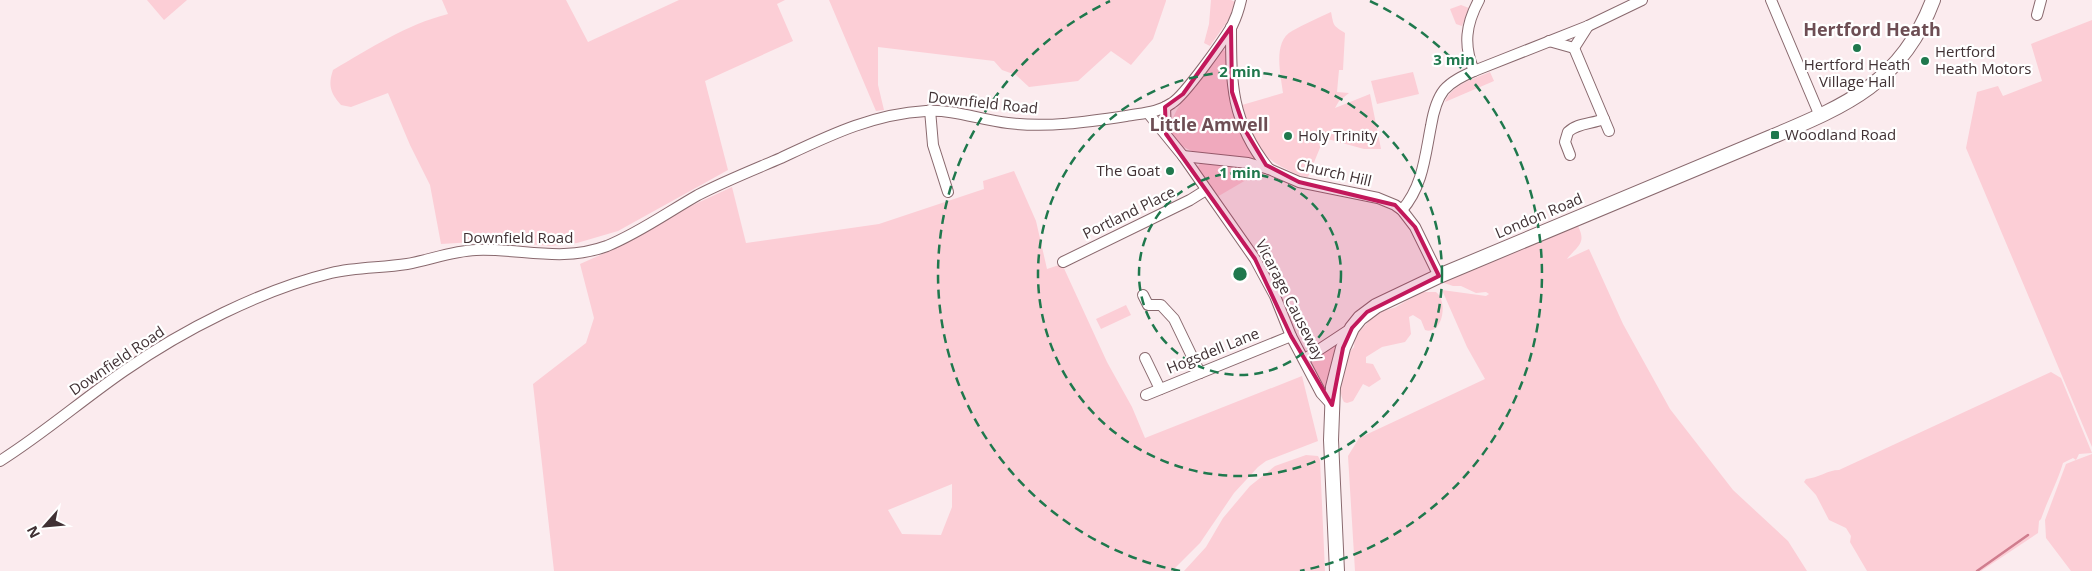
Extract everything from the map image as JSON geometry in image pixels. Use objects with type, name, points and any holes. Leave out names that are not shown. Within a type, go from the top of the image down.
[{"type":"main road","name":"London Road","points":[[1337,571],[1332,405],[1337,368],[1352,328],[1360,318],[1376,306],[1439,276],[1820,116],[1871,87],[1888,73],[1906,52],[1920,30],[1933,0]]},
{"type":"street","points":[[1241,0],[1231,27],[1232,92],[1237,110],[1255,150],[1269,169]]},
{"type":"street","points":[[1474,71],[1467,51],[1467,31],[1474,9],[1480,0]]},
{"type":"street","points":[[1402,210],[1412,198],[1419,183],[1434,109],[1441,95],[1452,82],[1474,71],[1588,26],[1642,0]]},
{"type":"street","points":[[1771,0],[1820,116]]},
{"type":"street","points":[[2037,15],[2041,0]]},
{"type":"street","points":[[1574,48],[1588,26]]},
{"type":"street","name":"Downfield Road","points":[[0,461],[21,448],[127,370],[182,335],[269,294],[335,272],[409,264],[472,250],[568,255],[589,252],[629,235],[702,194],[834,133],[879,118],[930,110],[1014,124],[1081,123],[1148,114],[1165,107],[1183,94],[1231,27]]},
{"type":"street","points":[[1549,41],[1574,48]]},
{"type":"street","points":[[1574,48],[1608,131]]},
{"type":"street","points":[[1165,107],[1166,134]]},
{"type":"street","points":[[930,110],[933,145],[948,192]]},
{"type":"street","name":"Vicarage Causeway","points":[[1148,114],[1183,156],[1255,259],[1275,296],[1291,336],[1305,359],[1322,394],[1332,405]]},
{"type":"street","points":[[1570,155],[1565,138],[1571,129],[1604,119]]},
{"type":"street","name":"Church Hill","points":[[1183,156],[1248,163],[1269,169],[1299,182],[1378,198],[1402,210],[1415,227],[1439,276]]},
{"type":"street","name":"Portland Place","points":[[1063,262],[1190,200],[1206,190]]},
{"type":"street","points":[[1143,296],[1148,305],[1161,305],[1174,319],[1200,373]]},
{"type":"street","points":[[1305,359],[1352,328]]},
{"type":"street","name":"Hogsdell Lane","points":[[1146,395],[1291,336]]},
{"type":"street","points":[[1145,358],[1160,389]]},
{"type":"highlighted area","points":[[1231,27],[1232,92],[1245,130],[1266,165],[1299,182],[1395,205],[1415,227],[1439,276],[1367,312],[1352,328],[1343,348],[1332,405],[1291,336],[1255,259],[1166,134],[1165,107],[1183,94]]},
{"type":"shaded area","points":[[147,0],[187,0],[164,20]]},
{"type":"shaded area","points":[[442,0],[566,0],[588,42],[679,0],[785,0],[777,4],[793,41],[705,81],[728,170],[618,231],[577,243],[551,246],[491,241],[441,244],[430,185],[410,145],[388,93],[351,107],[341,105],[334,97],[330,85],[333,70],[417,24],[448,14]]},
{"type":"shaded area","points":[[829,0],[1166,1],[1153,39],[1131,65],[1111,51],[1078,81],[1029,87],[1016,75],[1002,70],[994,61],[878,47],[878,85],[884,110],[876,111]]},
{"type":"shaded area","points":[[1211,0],[1231,0],[1235,2],[1229,19],[1210,46],[1204,43],[1209,24]]},
{"type":"shaded area","points":[[1461,5],[1469,8],[1462,26],[1456,24],[1450,9]]},
{"type":"shaded area","points":[[1331,12],[1335,25],[1345,33],[1343,70],[1339,70],[1337,92],[1349,93],[1339,101],[1335,108],[1370,94],[1381,149],[1364,149],[1324,138],[1308,177],[1305,177],[1268,157],[1256,143],[1242,105],[1283,93],[1279,59],[1282,43],[1286,36],[1297,28]]},
{"type":"shaded area","points":[[2092,20],[2092,447],[1966,148],[1977,92],[1998,86],[2003,96],[2042,81],[2031,44]]},
{"type":"shaded area","points":[[1221,49],[1225,51],[1228,57],[1256,161],[1217,157],[1195,152],[1182,146],[1175,139],[1171,131],[1175,113],[1180,104]]},
{"type":"shaded area","points":[[1413,72],[1419,94],[1377,104],[1371,81]]},
{"type":"shaded area","points":[[1490,72],[1494,81],[1445,102],[1458,86]]},
{"type":"shaded area","points":[[1201,162],[1221,163],[1254,169],[1258,173],[1217,197],[1197,168]]},
{"type":"shaded area","points":[[1014,171],[1036,221],[1047,269],[1062,264],[1107,362],[1132,407],[1145,438],[1302,376],[1318,441],[1266,461],[1258,467],[1234,493],[1200,543],[1172,571],[554,571],[533,384],[586,343],[594,318],[580,264],[625,244],[680,211],[732,187],[746,243],[879,224],[984,189],[983,181]],"holes":[[[952,484],[952,507],[941,535],[902,534],[888,510]]]},
{"type":"shaded area","points":[[1567,226],[1578,226],[1581,232],[1581,241],[1567,259],[1589,249],[1623,324],[1670,409],[1733,490],[1788,541],[1807,571],[1355,571],[1348,456],[1359,438],[1485,379],[1467,347],[1442,290],[1486,296],[1489,294],[1486,292],[1476,293],[1461,286],[1444,283],[1445,279],[1549,238],[1555,232],[1560,233]]},
{"type":"shaded area","points":[[1421,292],[1436,292],[1440,297],[1443,310],[1442,317],[1436,328],[1425,330],[1421,320],[1413,315],[1409,317],[1411,334],[1405,342],[1382,347],[1366,357],[1366,363],[1373,364],[1381,379],[1369,387],[1363,384],[1353,401],[1344,402],[1341,385],[1347,355],[1354,347],[1355,336],[1377,313],[1396,307]]},
{"type":"shaded area","points":[[1126,305],[1131,315],[1101,329],[1096,319]]},
{"type":"shaded area","points":[[1339,342],[1327,392],[1325,392],[1310,361]]},
{"type":"shaded area","points":[[2051,372],[2061,378],[2092,453],[2079,454],[2076,460],[2073,458],[2063,463],[2039,521],[2038,533],[1981,571],[1867,571],[1850,542],[1851,536],[1846,528],[1829,520],[1816,495],[1804,482],[1806,479],[1839,470]]},
{"type":"shaded area","points":[[2092,454],[2092,571],[2071,571],[2046,538],[2045,520],[2066,464]]},
{"type":"shaded area","points":[[1306,455],[1318,456],[1320,460],[1325,571],[1184,571],[1206,547],[1223,518],[1250,486],[1275,466]]},
{"type":"waterway","points":[[1977,571],[2028,535]]},
{"type":"place","name":"Hertford Heath Village Hall","points":[[1857,48]]},
{"type":"place","name":"Hertford Heath Motors","points":[[1925,61]]},
{"type":"place","name":"Woodland Road","points":[[1775,135]]},
{"type":"place","name":"Holy Trinity","points":[[1288,136]]},
{"type":"place","name":"The Goat","points":[[1170,171]]},
{"type":"district","name":"Hertford Heath","points":[[1872,30]]},
{"type":"district","name":"Little Amwell","points":[[1209,125]]}]
